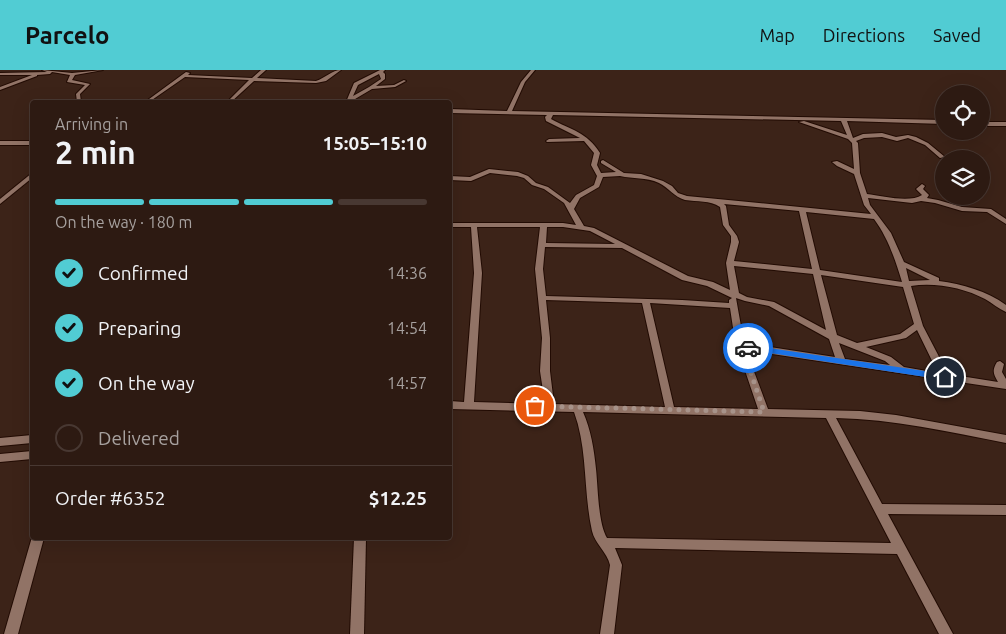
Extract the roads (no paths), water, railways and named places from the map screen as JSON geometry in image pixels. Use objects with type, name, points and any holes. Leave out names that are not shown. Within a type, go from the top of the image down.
[{"type":"street","points":[[0,74],[56,72],[72,74],[101,70]]},
{"type":"street","points":[[150,100],[192,70]]},
{"type":"street","points":[[231,100],[264,70]]},
{"type":"street","points":[[184,76],[319,82],[338,70]]},
{"type":"street","points":[[509,111],[523,82],[533,70]]},
{"type":"street","points":[[349,100],[356,84],[381,71],[384,74],[383,79],[351,100]]},
{"type":"street","points":[[0,89],[44,72]]},
{"type":"street","points":[[72,74],[73,76],[69,81],[88,84],[78,94],[79,100]]},
{"type":"street","points":[[371,88],[395,86],[404,80]]},
{"type":"street","points":[[452,110],[935,122]]},
{"type":"street","points":[[552,113],[548,120],[587,139],[603,162],[624,175]]},
{"type":"street","points":[[795,118],[852,139],[871,135],[886,135],[895,139],[902,136],[912,137],[936,150]]},
{"type":"street","points":[[843,119],[856,147],[857,173],[869,210],[888,234],[900,263],[919,325],[945,377]]},
{"type":"street","points":[[990,124],[1006,124]]},
{"type":"street","points":[[549,141],[587,139]]},
{"type":"street","points":[[0,143],[30,143]]},
{"type":"street","points":[[597,155],[594,165],[600,175]]},
{"type":"street","points":[[572,209],[578,196],[597,186],[604,169],[603,162]]},
{"type":"street","points":[[835,162],[857,173]]},
{"type":"street","points":[[452,178],[471,180],[489,171],[518,174],[528,178],[531,183],[546,188],[566,202],[581,226]]},
{"type":"street","points":[[600,175],[624,175],[647,178],[669,186],[679,196],[876,217]]},
{"type":"street","points":[[0,202],[30,177]]},
{"type":"street","points":[[22,183],[30,181]]},
{"type":"street","points":[[919,199],[926,195],[919,189],[922,186]]},
{"type":"street","points":[[864,196],[908,201],[919,199],[936,201],[962,208],[985,210],[1006,222]]},
{"type":"street","points":[[716,201],[723,206],[726,225],[734,236],[735,242],[730,264],[734,295],[733,306],[742,346],[764,412]]},
{"type":"street","points":[[802,210],[825,310],[841,361]]},
{"type":"street","points":[[452,224],[474,226],[581,226],[592,229],[685,278],[710,284],[734,295],[771,304],[833,337],[888,359],[901,370]]},
{"type":"street","points":[[469,405],[478,273],[474,226]]},
{"type":"street","points":[[544,226],[539,269],[545,371],[550,406]]},
{"type":"street","points":[[541,245],[625,246]]},
{"type":"street","points":[[900,263],[941,283]]},
{"type":"street","points":[[730,264],[817,272],[906,284],[922,280],[941,283],[991,298],[1006,309]]},
{"type":"street","points":[[542,298],[645,300],[733,306]]},
{"type":"street","points":[[645,300],[670,409]]},
{"type":"street","points":[[858,346],[903,336],[919,325]]},
{"type":"street","points":[[742,346],[1005,387]]},
{"type":"street","points":[[1000,364],[997,370],[1005,387]]},
{"type":"street","points":[[452,404],[764,412],[896,419],[1006,438]]},
{"type":"street","points":[[577,408],[587,439],[598,533],[615,556],[616,565],[607,634]]},
{"type":"street","points":[[829,415],[946,634]]},
{"type":"street","points":[[0,442],[30,440]]},
{"type":"street","points":[[0,458],[30,455]]},
{"type":"street","points":[[879,509],[1006,510]]},
{"type":"street","points":[[11,634],[37,540]]},
{"type":"street","points":[[358,634],[360,540]]},
{"type":"street","points":[[604,543],[901,549]]}]
